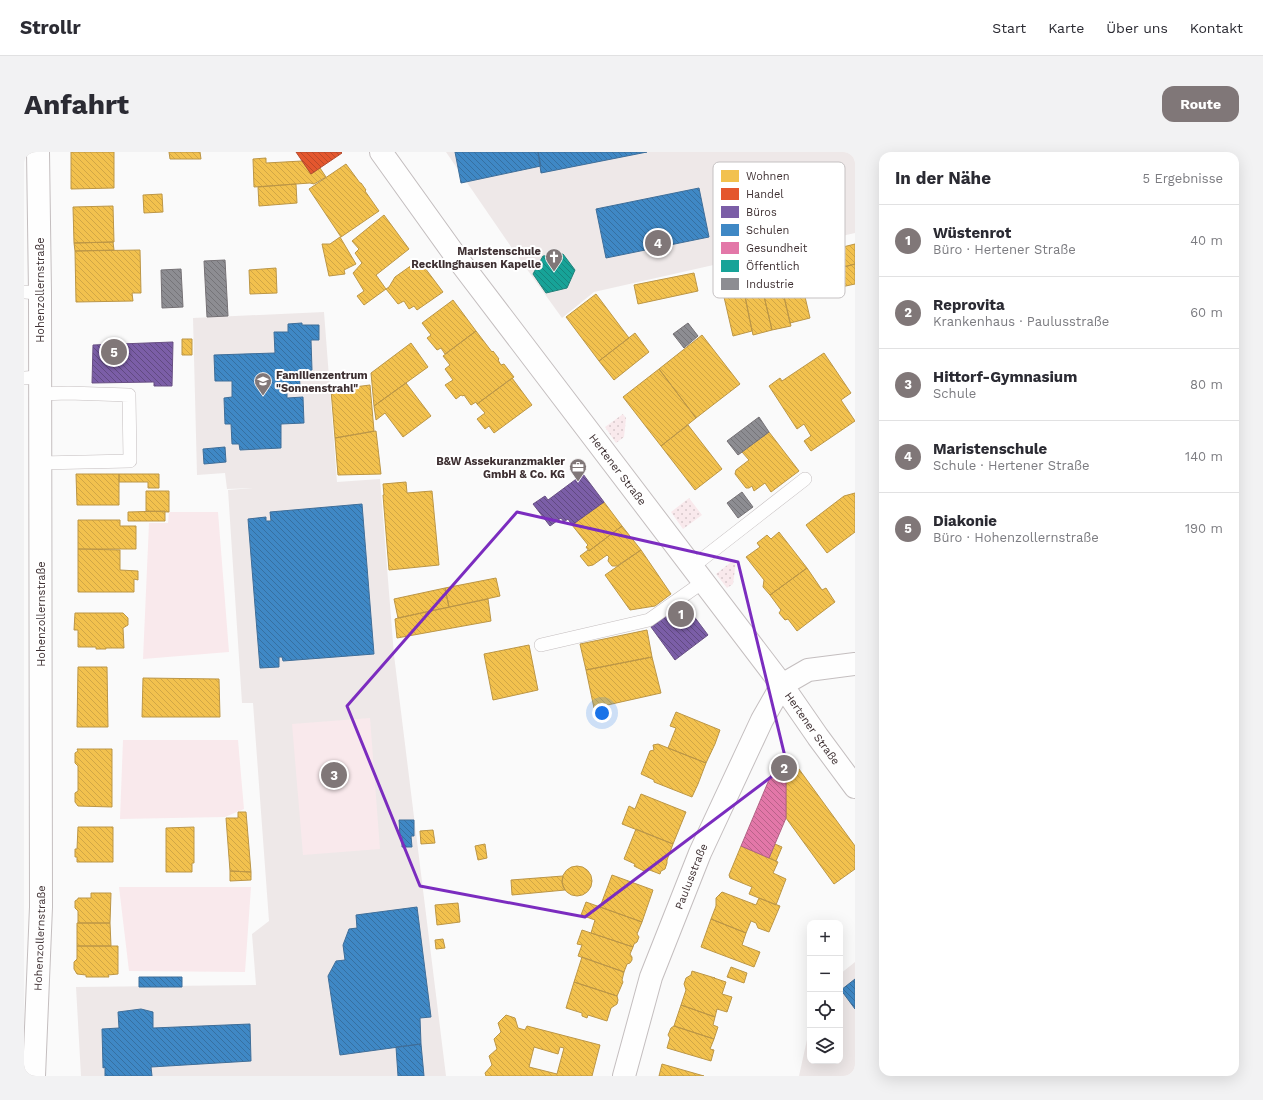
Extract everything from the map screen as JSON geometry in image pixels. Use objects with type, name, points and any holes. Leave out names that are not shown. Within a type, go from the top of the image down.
[{"type":"main road","name":"Hohenzollernstraße","points":[[34,1076],[41,907],[40,463],[35,383],[32,292],[38,152]]},
{"type":"main road","name":"Hertener Straße","points":[[381,152],[462,264],[782,685],[855,787]]},
{"type":"main road","points":[[782,685],[808,670],[855,664]]},
{"type":"main road","name":"Paulusstraße","points":[[624,1076],[651,977],[700,853],[753,738],[782,685]]},
{"type":"lane","points":[[35,383],[68,393],[129,395],[130,461],[40,463]]},
{"type":"lane","points":[[541,645],[649,620],[805,478]]},
{"type":"highlighted area","points":[[517,512],[738,562],[787,765],[585,917],[420,886],[347,706]]},
{"type":"shaded area","points":[[446,152],[855,152],[855,233],[845,235],[845,162],[713,162],[713,265],[594,292],[562,318]]},
{"type":"shaded area","points":[[324,312],[337,482],[380,479],[394,655],[446,1076],[81,1076],[76,987],[256,985],[252,934],[269,921],[253,703],[242,703],[228,490],[253,488],[227,489],[225,473],[197,475],[193,318]]},
{"type":"shaded area","points":[[623,414],[626,418],[624,437],[616,443],[605,427]]},
{"type":"shaded area","points":[[689,498],[702,515],[683,529],[671,512]]},
{"type":"shaded area","points":[[169,512],[218,512],[229,652],[143,659],[149,523],[168,523]]},
{"type":"shaded area","points":[[735,559],[733,584],[727,588],[716,574]]},
{"type":"shaded area","points":[[370,718],[380,849],[303,855],[292,724]]},
{"type":"shaded area","points":[[123,740],[238,740],[244,809],[225,817],[120,819]]},
{"type":"shaded area","points":[[119,887],[251,887],[245,972],[129,971]]},
{"type":"shaded area","points":[[855,962],[855,1076],[799,1076],[807,1040],[807,1064],[843,1064],[843,972]]},
{"type":"building: Wohnen","points":[[71,152],[114,152],[114,188],[71,189]]},
{"type":"building: Wohnen","points":[[169,152],[200,152],[201,159],[170,159]]},
{"type":"building: Wohnen","points":[[266,158],[266,163],[302,161],[311,174],[320,168],[326,177],[314,184],[254,187],[253,159]]},
{"type":"building: Wohnen","points":[[346,164],[366,190],[365,191],[379,211],[341,237],[309,189]]},
{"type":"building: Wohnen","points":[[296,184],[297,203],[259,206],[258,187]]},
{"type":"building: Wohnen","points":[[162,194],[163,212],[144,213],[143,195]]},
{"type":"building: Wohnen","points":[[113,206],[114,242],[74,243],[73,207]]},
{"type":"building: Wohnen","points":[[384,215],[409,249],[376,275],[386,289],[364,305],[357,296],[364,291],[353,273],[362,263],[355,253],[359,249],[352,241]]},
{"type":"building: Wohnen","points":[[340,237],[356,264],[344,270],[345,274],[329,276],[322,244],[330,244]]},
{"type":"building: Wohnen","points":[[113,242],[114,250],[75,251],[74,243]]},
{"type":"building: Wohnen","points":[[855,244],[855,264],[845,267],[845,246]]},
{"type":"building: Wohnen","points":[[140,250],[141,293],[132,293],[133,301],[76,302],[75,251]]},
{"type":"building: Wohnen","points":[[419,260],[443,292],[417,310],[414,306],[409,309],[404,301],[398,304],[386,289],[395,277]]},
{"type":"building: Wohnen","points":[[855,264],[855,284],[845,286],[845,267]]},
{"type":"building: Wohnen","points":[[276,268],[277,293],[250,294],[249,270]]},
{"type":"building: Wohnen","points":[[694,273],[698,291],[638,304],[634,285]]},
{"type":"building: Wohnen","points":[[596,294],[629,338],[599,361],[566,317]]},
{"type":"building: Wohnen","points":[[724,298],[745,298],[752,331],[733,336]]},
{"type":"building: Wohnen","points":[[745,298],[764,298],[772,330],[753,335]]},
{"type":"building: Wohnen","points":[[764,298],[784,298],[791,326],[772,330]]},
{"type":"building: Wohnen","points":[[784,298],[805,298],[810,318],[790,323]]},
{"type":"building: Wohnen","points":[[453,300],[476,331],[445,354],[441,348],[437,350],[427,338],[431,335],[422,323]]},
{"type":"building: Wohnen","points":[[476,331],[499,359],[498,360],[501,365],[504,364],[514,377],[477,404],[476,402],[471,405],[464,395],[461,395],[456,399],[445,385],[453,380],[445,369],[450,365],[443,356]]},
{"type":"building: Wohnen","points":[[635,333],[649,352],[614,380],[599,361]]},
{"type":"building: Wohnen","points":[[702,335],[740,384],[696,418],[659,369]]},
{"type":"building: Wohnen","points":[[182,339],[192,339],[192,355],[182,355]]},
{"type":"building: Wohnen","points":[[411,343],[428,367],[374,406],[371,373]]},
{"type":"building: Wohnen","points":[[824,353],[851,393],[841,400],[855,421],[811,451],[804,441],[811,436],[804,424],[797,429],[769,386],[780,378],[782,381]]},
{"type":"building: Wohnen","points":[[659,369],[696,418],[661,446],[623,397]]},
{"type":"building: Wohnen","points":[[512,378],[532,405],[494,433],[489,426],[485,429],[477,419],[485,413],[477,404]]},
{"type":"building: Wohnen","points":[[406,383],[431,416],[403,437],[385,413],[376,420],[374,406]]},
{"type":"building: Wohnen","points":[[370,385],[374,431],[335,438],[331,390]]},
{"type":"building: Wohnen","points":[[688,425],[722,469],[695,490],[661,446]]},
{"type":"building: Wohnen","points":[[376,431],[381,474],[338,475],[335,438]]},
{"type":"building: Wohnen","points":[[769,432],[799,471],[771,492],[765,483],[754,491],[752,486],[746,488],[735,474],[736,470],[749,460],[742,452]]},
{"type":"building: Wohnen","points":[[76,474],[119,474],[119,505],[77,505]]},
{"type":"building: Wohnen","points":[[119,474],[159,474],[159,488],[148,488],[148,482],[119,482]]},
{"type":"building: Wohnen","points":[[406,482],[407,493],[432,491],[439,565],[389,570],[383,484]]},
{"type":"building: Wohnen","points":[[146,491],[169,491],[169,512],[146,511]]},
{"type":"building: Wohnen","points":[[855,493],[855,532],[827,553],[806,525],[844,496]]},
{"type":"building: Wohnen","points":[[604,502],[622,526],[589,551],[586,547],[588,545],[572,525]]},
{"type":"building: Wohnen","points":[[165,511],[165,521],[128,521],[128,512]]},
{"type":"building: Wohnen","points":[[78,520],[120,520],[120,526],[136,526],[136,549],[78,549]]},
{"type":"building: Wohnen","points":[[622,526],[641,550],[617,566],[612,566],[608,561],[609,557],[607,555],[593,565],[588,566],[580,556]]},
{"type":"building: Wohnen","points":[[779,532],[807,568],[770,595],[763,587],[764,580],[746,557],[760,547],[757,543],[767,535],[771,539]]},
{"type":"building: Wohnen","points":[[78,549],[120,550],[120,570],[138,571],[138,580],[134,579],[134,592],[78,592]]},
{"type":"building: Wohnen","points":[[641,550],[671,594],[655,606],[630,610],[605,575]]},
{"type":"building: Wohnen","points":[[807,568],[822,590],[826,588],[835,602],[797,631],[788,619],[785,620],[779,613],[781,610],[770,595]]},
{"type":"building: Wohnen","points":[[496,578],[500,596],[449,607],[445,588]]},
{"type":"building: Wohnen","points":[[445,588],[449,607],[398,618],[394,599]]},
{"type":"building: Wohnen","points":[[488,599],[491,621],[397,638],[395,619]]},
{"type":"building: Wohnen","points":[[75,613],[123,613],[128,618],[128,625],[123,628],[124,648],[96,649],[96,647],[78,647],[78,630],[74,630]]},
{"type":"building: Wohnen","points":[[647,630],[652,657],[586,670],[580,644]]},
{"type":"building: Wohnen","points":[[529,645],[538,690],[493,700],[484,654]]},
{"type":"building: Wohnen","points":[[652,657],[661,693],[594,708],[586,670]]},
{"type":"building: Wohnen","points":[[78,667],[107,667],[108,727],[77,727]]},
{"type":"building: Wohnen","points":[[143,678],[219,679],[220,717],[142,717]]},
{"type":"building: Wohnen","points":[[676,712],[720,730],[706,763],[668,748],[676,728],[670,726]]},
{"type":"building: Wohnen","points":[[658,744],[706,763],[692,797],[654,782],[654,780],[641,774],[650,751],[654,750],[653,745]]},
{"type":"building: Wohnen","points":[[77,749],[112,749],[112,807],[78,806],[75,802],[75,793],[78,791],[78,766],[75,763],[75,753],[78,751]]},
{"type":"building: Wohnen","points":[[796,765],[855,846],[855,869],[834,884],[786,818],[786,767]]},
{"type":"building: Wohnen","points":[[641,794],[686,812],[673,844],[622,824],[629,806],[635,809]]},
{"type":"building: Wohnen","points":[[238,812],[246,812],[251,872],[230,871],[226,818],[238,818]]},
{"type":"building: Wohnen","points":[[78,827],[113,827],[113,862],[77,862],[77,857],[75,857],[75,849],[77,849]]},
{"type":"building: Wohnen","points":[[194,827],[194,863],[192,863],[192,872],[166,872],[166,828]]},
{"type":"building: Wohnen","points":[[636,829],[673,844],[665,869],[661,871],[660,874],[647,869],[646,872],[634,866],[635,864],[624,859]]},
{"type":"building: Wohnen","points":[[433,830],[435,843],[421,844],[420,831]]},
{"type":"building: Wohnen","points":[[485,844],[487,858],[478,860],[475,846]]},
{"type":"building: Wohnen","points":[[775,844],[782,847],[776,861],[769,858]]},
{"type":"building: Wohnen","points":[[741,846],[778,862],[773,873],[786,879],[776,905],[749,894],[752,887],[730,878],[729,875]]},
{"type":"building: Wohnen","points":[[577,866],[588,870],[592,881],[588,892],[577,896],[566,892],[562,881],[566,870]]},
{"type":"building: Wohnen","points":[[230,871],[251,872],[251,880],[230,881]]},
{"type":"building: Wohnen","points":[[612,875],[653,890],[642,922],[600,907]]},
{"type":"building: Wohnen","points":[[563,876],[562,883],[565,890],[512,895],[511,880]]},
{"type":"building: Wohnen","points":[[722,892],[756,905],[759,898],[780,906],[769,932],[758,928],[756,923],[751,921],[746,933],[711,919],[716,906],[716,898]]},
{"type":"building: Wohnen","points":[[91,893],[111,893],[110,923],[78,923],[78,911],[75,908],[75,901],[78,898],[91,898]]},
{"type":"building: Wohnen","points":[[586,902],[642,922],[637,934],[639,937],[633,947],[591,933],[595,920],[581,915]]},
{"type":"building: Wohnen","points":[[458,903],[460,922],[437,925],[435,905]]},
{"type":"building: Wohnen","points":[[711,919],[746,933],[742,945],[760,952],[754,967],[701,947]]},
{"type":"building: Wohnen","points":[[77,923],[110,923],[111,946],[77,946]]},
{"type":"building: Wohnen","points":[[582,930],[633,947],[630,954],[632,960],[627,964],[624,972],[578,956],[582,945],[577,944]]},
{"type":"building: Wohnen","points":[[443,939],[445,948],[436,949],[435,940]]},
{"type":"building: Wohnen","points":[[77,946],[118,946],[118,974],[108,975],[109,977],[86,977],[86,975],[77,974],[74,969],[74,962],[77,959]]},
{"type":"building: Wohnen","points":[[582,957],[624,972],[623,982],[617,996],[574,982]]},
{"type":"building: Wohnen","points":[[731,967],[747,973],[744,983],[727,977]]},
{"type":"building: Wohnen","points":[[692,971],[726,982],[722,994],[732,997],[727,1012],[717,1009],[715,1017],[681,1005],[686,990],[684,984],[686,978],[691,975]]},
{"type":"building: Wohnen","points":[[574,982],[617,996],[617,1004],[611,1008],[607,1021],[588,1015],[587,1018],[582,1016],[582,1013],[566,1008]]},
{"type":"building: Wohnen","points":[[681,1005],[715,1017],[713,1025],[718,1027],[714,1039],[674,1026]]},
{"type":"building: Wohnen","points":[[506,1015],[515,1018],[518,1028],[525,1030],[527,1026],[600,1045],[592,1076],[486,1076],[485,1073],[492,1065],[489,1056],[497,1049],[494,1039],[501,1032],[498,1023]],"holes":[[[534,1047],[558,1054],[560,1047],[564,1048],[557,1074],[529,1067]]]},
{"type":"building: Wohnen","points":[[674,1026],[714,1039],[710,1049],[714,1050],[711,1061],[667,1048],[670,1038],[668,1035],[671,1028]]},
{"type":"building: Wohnen","points":[[662,1064],[704,1076],[659,1076]]},
{"type":"building: Handel","points":[[296,152],[341,152],[342,153],[311,174]]},
{"type":"building: Büros","points":[[173,342],[172,386],[154,386],[154,382],[92,383],[93,345]]},
{"type":"building: Büros","points":[[583,474],[604,502],[572,525],[568,519],[564,522],[561,518],[550,526],[533,504],[545,496],[548,500]]},
{"type":"building: Büros","points":[[684,603],[708,635],[675,660],[651,627]]},
{"type":"building: Schulen","points":[[455,152],[538,152],[541,166],[461,183]]},
{"type":"building: Schulen","points":[[538,152],[647,152],[541,173]]},
{"type":"building: Schulen","points":[[699,188],[709,237],[606,258],[596,209]]},
{"type":"building: Schulen","points":[[302,323],[302,325],[319,325],[319,340],[311,340],[312,370],[299,371],[300,386],[287,387],[287,398],[303,397],[304,423],[281,424],[281,448],[240,450],[239,444],[232,444],[231,424],[225,424],[224,398],[232,397],[232,381],[215,381],[214,355],[275,353],[274,332],[288,332],[288,324]]},
{"type":"building: Schulen","points":[[225,447],[226,462],[204,464],[203,449]]},
{"type":"building: Schulen","points":[[362,504],[374,654],[283,661],[282,657],[279,657],[279,667],[260,668],[248,519],[266,517],[266,521],[271,521],[270,512]]},
{"type":"building: Schulen","points":[[399,820],[414,820],[414,836],[411,836],[412,847],[402,847],[402,836],[400,836]]},
{"type":"building: Schulen","points":[[417,907],[431,1017],[420,1018],[421,1044],[340,1055],[328,976],[336,961],[345,960],[343,945],[349,929],[357,928],[356,915]]},
{"type":"building: Schulen","points":[[139,977],[182,977],[182,987],[139,987]]},
{"type":"building: Schulen","points":[[855,979],[855,1009],[843,993],[843,988]]},
{"type":"building: Schulen","points":[[141,1009],[153,1012],[153,1028],[250,1024],[251,1061],[151,1067],[152,1076],[105,1076],[105,1067],[103,1068],[102,1029],[119,1028],[118,1012]]},
{"type":"building: Schulen","points":[[421,1044],[424,1076],[398,1076],[396,1047]]},
{"type":"building: Gesundheit","points":[[786,767],[786,818],[769,858],[741,846],[774,768]]},
{"type":"building: Öffentlich","name":"Maristenschule Recklinghausen Kapelle","points":[[563,254],[575,270],[567,288],[546,293],[533,274],[543,256]]},
{"type":"building: Industrie","points":[[225,260],[228,316],[207,317],[204,261]]},
{"type":"building: Industrie","points":[[181,269],[183,307],[162,308],[161,270]]},
{"type":"building: Industrie","points":[[688,323],[698,336],[684,348],[673,334]]},
{"type":"building: Industrie","points":[[759,417],[769,432],[738,455],[727,441]]},
{"type":"building: Industrie","points":[[742,492],[753,507],[738,518],[727,503]]},
{"type":"place","name":"Maristenschule","points":[[658,243]]},
{"type":"place","name":"Maristenschule Recklinghausen Kapelle","points":[[554,272]]},
{"type":"place","name":"Diakonie","points":[[114,352]]},
{"type":"place","name":"Familienzentrum \"Sonnenstrahl\"","points":[[263,396]]},
{"type":"place","name":"B&W Assekuranzmakler GmbH & Co. KG","points":[[578,482]]},
{"type":"place","name":"Wüstenrot","points":[[681,614]]},
{"type":"place","name":"Reprovita","points":[[784,768]]},
{"type":"place","name":"Hittorf-Gymnasium","points":[[334,775]]}]
